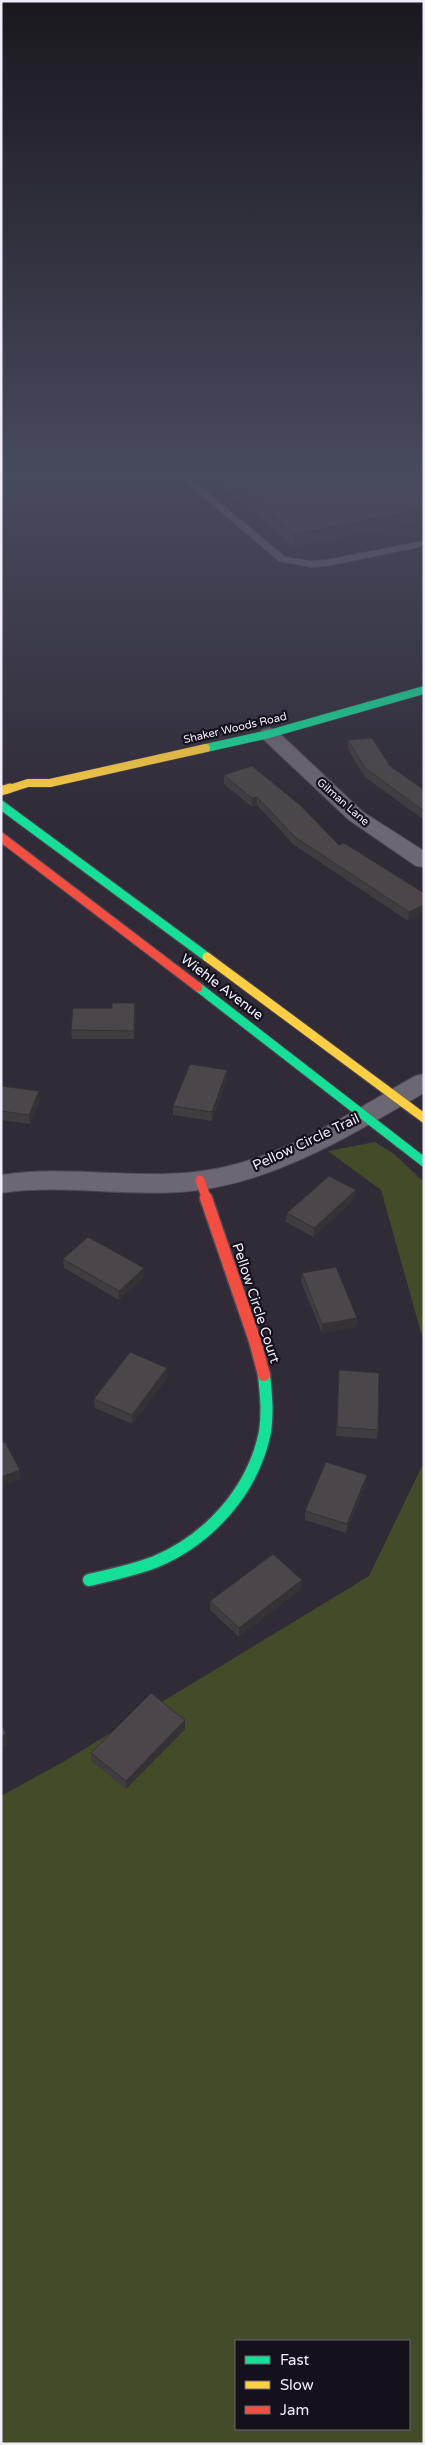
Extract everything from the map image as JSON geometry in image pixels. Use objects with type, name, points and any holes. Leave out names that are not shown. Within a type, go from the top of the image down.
[{"type":"main road","name":"Shaker Woods Road","points":[[1,791],[28,783],[50,783],[269,734],[424,690]]},
{"type":"main road","name":"Shaker Woods Road","points":[[1,797],[18,796],[40,789],[50,783]]},
{"type":"main road","name":"Wiehle Avenue","points":[[1,805],[424,1118]]},
{"type":"main road","name":"Wiehle Avenue","points":[[1,838],[424,1162]]},
{"type":"main road","name":"Pellow Circle Court","points":[[89,1580],[144,1566],[176,1552],[204,1532],[233,1503],[251,1476],[263,1446],[268,1416],[266,1392],[258,1351],[200,1180]]},
{"type":"street","name":"Gilman Lane","points":[[269,734],[356,816],[424,861]]},
{"type":"street","name":"Pellow Circle Trail","points":[[1,1184],[44,1180],[132,1184],[200,1180],[231,1175],[261,1166],[365,1115],[424,1082]]},
{"type":"green space","points":[[375,1142],[394,1154],[424,1182],[424,1343],[381,1190],[328,1151]]},
{"type":"green space","points":[[424,1462],[424,2444],[1,2444],[1,1796],[63,1762],[369,1576]]},
{"type":"building","points":[[372,738],[390,766],[424,790],[424,811],[365,768],[348,740]]},
{"type":"building","points":[[252,766],[300,805],[339,845],[344,843],[424,893],[424,905],[409,912],[295,837],[257,797],[252,798],[224,775]]},
{"type":"building","points":[[112,1003],[135,1003],[134,1031],[71,1030],[73,1008],[112,1008]]},
{"type":"building","points":[[190,1064],[227,1070],[212,1112],[173,1106]]},
{"type":"building","points":[[1,1086],[39,1091],[29,1115],[1,1111]]},
{"type":"building","points":[[329,1176],[356,1190],[314,1228],[287,1213]]},
{"type":"building","points":[[88,1237],[144,1268],[119,1291],[63,1259]]},
{"type":"building","points":[[336,1267],[357,1318],[322,1324],[302,1273]]},
{"type":"building","points":[[130,1352],[167,1368],[132,1415],[94,1399]]},
{"type":"building","points":[[339,1370],[379,1373],[378,1430],[337,1427]]},
{"type":"building","points":[[5,1442],[20,1470],[1,1477],[1,1443]]},
{"type":"building","points":[[326,1462],[367,1475],[347,1524],[305,1511]]},
{"type":"building","points":[[273,1554],[302,1580],[239,1628],[210,1601]]},
{"type":"building","points":[[151,1693],[185,1720],[126,1781],[91,1753]]},
{"type":"building","points":[[1,1723],[6,1734],[1,1736]]},
{"type":"traffic: fast","points":[[206,748],[269,734],[424,690]]},
{"type":"traffic: fast","points":[[1,805],[207,957]]},
{"type":"traffic: fast","points":[[198,987],[424,1162]]},
{"type":"traffic: fast","points":[[89,1580],[138,1568],[166,1557],[191,1542],[213,1525],[232,1504],[247,1482],[258,1457],[265,1431],[267,1403],[264,1375]]},
{"type":"traffic: slow","points":[[1,791],[28,783],[50,783],[206,748]]},
{"type":"traffic: slow","points":[[207,957],[424,1118]]},
{"type":"traffic: jam","points":[[1,837],[198,987]]},
{"type":"traffic: jam","points":[[200,1180],[255,1341],[264,1375]]}]
